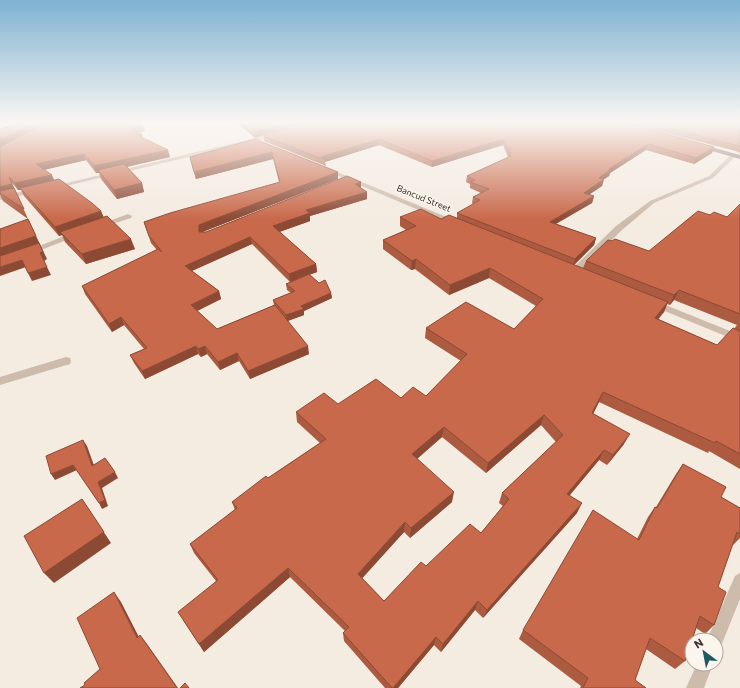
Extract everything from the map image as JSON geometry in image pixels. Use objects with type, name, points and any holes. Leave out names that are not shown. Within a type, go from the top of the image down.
[{"type":"street","points":[[0,198],[196,154]]},
{"type":"street","points":[[575,271],[619,228],[652,202],[711,177],[737,156]]},
{"type":"street","name":"Bancud Street","points":[[317,165],[463,225]]},
{"type":"street","points":[[335,184],[349,178]]},
{"type":"street","points":[[22,254],[128,216]]},
{"type":"street","points":[[647,301],[740,339]]},
{"type":"street","points":[[0,381],[66,361]]},
{"type":"street","points":[[718,632],[739,584]]},
{"type":"street","points":[[695,688],[702,672]]},
{"type":"building","points":[[0,154],[83,154],[36,164],[52,175],[15,183],[9,177],[12,184],[0,187]]},
{"type":"building","points":[[84,154],[149,154],[94,166]]},
{"type":"building","points":[[200,154],[264,154],[194,172],[190,157]]},
{"type":"building","points":[[273,154],[293,154],[338,172],[199,225],[199,232],[206,232],[347,176],[361,182],[355,184],[367,192],[306,210],[310,213],[273,226],[316,264],[289,274],[250,237],[185,266],[219,291],[191,305],[217,329],[275,305],[308,346],[248,371],[237,353],[218,362],[205,346],[198,349],[196,346],[142,371],[130,355],[147,348],[121,317],[109,324],[82,286],[158,249],[162,252],[149,236],[144,222],[170,213],[280,182]]},
{"type":"building","points":[[310,154],[330,154],[321,157],[325,160]]},
{"type":"building","points":[[415,154],[455,154],[432,161]]},
{"type":"building","points":[[510,154],[632,154],[609,169],[611,169],[599,178],[604,179],[584,193],[594,196],[550,222],[596,238],[575,259],[457,213],[480,200],[473,197],[489,189],[470,182],[475,180],[467,176],[511,156]]},
{"type":"building","points":[[683,154],[702,154],[696,158]]},
{"type":"building","points":[[124,164],[142,183],[114,190],[98,170]]},
{"type":"building","points":[[59,179],[101,211],[55,227],[20,188]]},
{"type":"building","points":[[14,188],[24,209],[0,193],[0,191]]},
{"type":"building","points":[[740,204],[740,314],[679,290],[674,295],[586,261],[608,240],[612,241],[615,239],[649,251],[698,211],[710,215],[714,212],[727,217]]},
{"type":"building","points":[[421,209],[441,219],[449,215],[668,302],[655,318],[717,345],[733,328],[740,331],[740,454],[716,441],[715,443],[603,392],[592,413],[630,434],[613,455],[604,450],[567,494],[582,503],[487,610],[478,601],[443,644],[436,637],[393,688],[343,633],[349,627],[288,568],[199,644],[178,612],[218,580],[190,544],[237,508],[232,502],[266,476],[268,478],[326,439],[296,412],[324,393],[338,404],[376,379],[401,398],[413,387],[426,396],[467,354],[426,328],[466,302],[514,329],[543,299],[490,268],[450,285],[416,259],[412,261],[383,240],[416,226],[400,217]],"holes":[[[544,415],[563,435],[502,493],[509,499],[481,533],[470,524],[426,566],[421,562],[384,601],[358,574],[405,522],[411,528],[454,492],[412,454],[444,427],[488,463]]]},
{"type":"building","points":[[107,216],[131,239],[82,254],[60,232]]},
{"type":"building","points":[[28,219],[36,236],[0,248],[0,229]]},
{"type":"building","points":[[39,243],[43,252],[40,253],[47,267],[28,273],[22,260],[0,267],[0,256]]},
{"type":"building","points":[[309,274],[319,283],[325,280],[331,293],[301,306],[304,309],[286,315],[273,300],[295,291],[286,284]]},
{"type":"building","points":[[83,440],[92,466],[105,458],[115,472],[98,482],[105,500],[99,503],[73,465],[51,474],[46,456]]},
{"type":"building","points":[[683,464],[726,487],[721,497],[740,508],[740,534],[737,532],[718,587],[726,592],[714,625],[700,616],[695,632],[684,632],[684,660],[650,638],[635,680],[646,688],[583,688],[588,678],[523,630],[593,510],[639,540],[655,507],[657,508]]},
{"type":"building","points":[[82,499],[104,532],[44,573],[24,536]]},
{"type":"building","points":[[114,592],[137,638],[140,635],[177,688],[80,688],[85,685],[84,683],[100,669],[77,618]]},
{"type":"building","points":[[185,683],[189,688],[180,688]]}]
